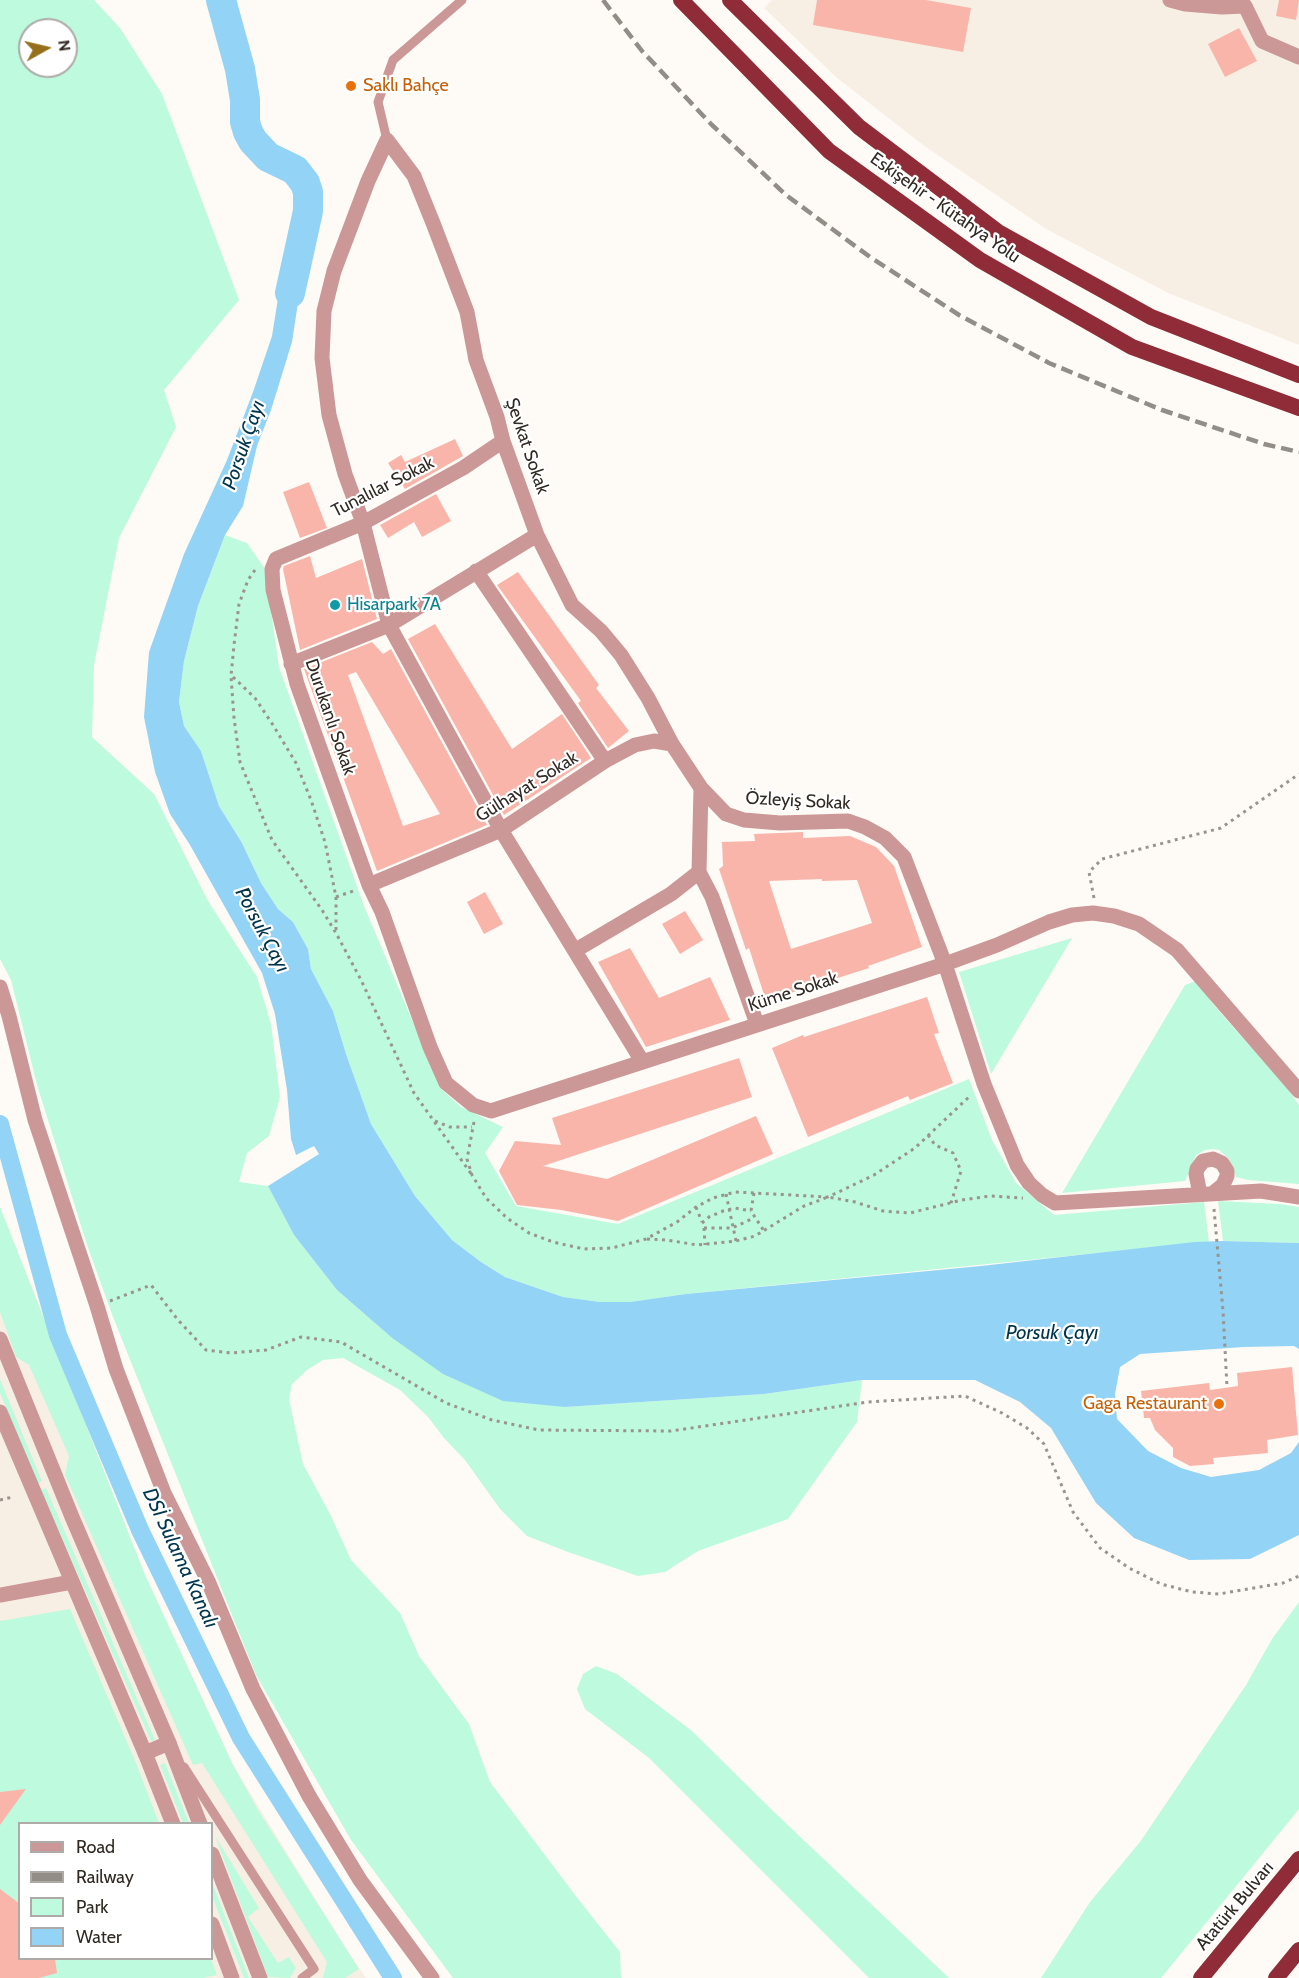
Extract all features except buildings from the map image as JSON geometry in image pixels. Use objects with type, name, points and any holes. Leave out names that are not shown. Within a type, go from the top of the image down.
[{"type":"highway","name":"Eskişehir - Kütahya Yolu","points":[[681,0],[829,151],[980,260],[1132,347],[1299,408]]},
{"type":"highway","name":"Eskişehir - Kütahya Yolu","points":[[730,0],[859,127],[998,232],[1150,317],[1299,375]]},
{"type":"highway","name":"Atatürk Bulvarı","points":[[1201,1978],[1299,1860]]},
{"type":"highway","points":[[1276,1978],[1299,1950]]},
{"type":"street","points":[[1170,0],[1185,4],[1222,7],[1245,3],[1262,41],[1299,57]]},
{"type":"street","name":"Şevkat Sokak","points":[[387,140],[414,176],[467,312],[476,360],[537,535],[572,605],[601,631],[621,655],[648,698],[672,744]]},
{"type":"street","points":[[387,140],[368,181],[334,271],[324,311],[322,358],[329,415],[345,474],[363,523],[389,625],[501,830],[642,1061]]},
{"type":"street","name":"Tunalılar Sokak","points":[[276,558],[363,523],[463,468],[503,441]]},
{"type":"street","points":[[291,664],[389,625],[537,535]]},
{"type":"street","name":"Durukanlı Sokak","points":[[276,558],[272,568],[273,590],[291,664],[369,885]]},
{"type":"street","points":[[476,572],[605,761]]},
{"type":"street","name":"Gülhayat Sokak","points":[[369,885],[501,830],[605,761],[634,745],[654,741],[672,744]]},
{"type":"street","name":"Özleyiş Sokak","points":[[672,744],[701,788],[726,814],[744,820],[848,821],[885,838],[904,857],[945,964],[984,1084],[1017,1165],[1029,1183],[1042,1195]]},
{"type":"street","points":[[701,788],[699,872],[712,897],[757,1024]]},
{"type":"street","points":[[576,950],[671,894],[699,872]]},
{"type":"street","points":[[369,885],[382,912],[426,1036],[446,1083],[473,1105],[490,1111]]},
{"type":"street","name":"Küme Sokak","points":[[490,1111],[945,964],[998,945],[1049,922],[1072,915],[1093,913],[1114,916],[1139,924],[1177,950],[1299,1091]]},
{"type":"street","points":[[0,987],[35,1120],[116,1369],[164,1493],[208,1581],[253,1689],[309,1796],[360,1880],[432,1978]]},
{"type":"street","points":[[1042,1195],[1055,1203],[1261,1191],[1299,1197]]},
{"type":"street","points":[[0,1339],[72,1517],[169,1743],[199,1822]]},
{"type":"street","points":[[0,1412],[146,1753],[172,1822]]},
{"type":"street","points":[[0,1595],[72,1582]]},
{"type":"street","points":[[146,1753],[169,1743]]},
{"type":"street","points":[[213,1857],[260,1978]]},
{"type":"street","points":[[213,1927],[232,1978]]},
{"type":"lane","points":[[387,140],[378,102],[393,60],[462,0]]},
{"type":"lane","points":[[169,1743],[314,1969],[302,1978]]},
{"type":"path","points":[[261,562],[248,580],[239,604],[231,676],[240,762],[252,795],[272,840],[336,933],[361,980],[414,1093],[486,1198],[507,1218],[529,1233],[553,1242],[584,1249],[612,1248],[646,1239],[677,1222],[696,1207],[735,1192],[828,1197],[855,1202],[883,1211],[910,1213],[990,1196],[1018,1199],[1042,1195]]},
{"type":"path","points":[[231,676],[255,698],[296,763],[325,842],[336,897],[336,933]]},
{"type":"path","points":[[1093,913],[1096,904],[1089,873],[1102,859],[1221,828],[1299,774]]},
{"type":"path","points":[[336,897],[369,885]]},
{"type":"path","points":[[646,1239],[705,1245],[755,1236],[804,1206],[874,1175],[915,1148],[984,1084]]},
{"type":"path","points":[[472,1175],[467,1159],[472,1127],[475,1119],[490,1111]]},
{"type":"path","points":[[434,1120],[450,1127],[472,1127]]},
{"type":"path","points":[[928,1136],[935,1145],[953,1153],[961,1171],[951,1203]]},
{"type":"path","points":[[754,1193],[751,1210],[764,1231]]},
{"type":"path","points":[[726,1194],[736,1241]]},
{"type":"path","points":[[1207,1194],[1217,1231],[1227,1387]]},
{"type":"path","points":[[696,1207],[704,1228],[705,1245]]},
{"type":"path","points":[[702,1223],[709,1217],[735,1208],[751,1210]]},
{"type":"path","points":[[704,1228],[732,1228],[754,1218]]},
{"type":"path","points":[[97,1306],[151,1286],[206,1350],[231,1353],[266,1350],[301,1337],[341,1342],[446,1402],[492,1420],[539,1430],[671,1431],[868,1402],[965,1396],[1002,1413],[1027,1428],[1044,1444],[1073,1512],[1100,1548],[1129,1568],[1161,1584],[1192,1592],[1218,1594],[1273,1585],[1299,1576]]},
{"type":"path","points":[[0,1500],[13,1497]]},
{"type":"shaded area","points":[[772,0],[1299,0],[1299,345],[1168,293],[1046,229],[923,145],[837,78],[764,8]]},
{"type":"shaded area","points":[[0,1207],[145,1575],[233,1765],[366,1978],[0,1978]]},
{"type":"green space","points":[[0,0],[94,0],[120,28],[162,94],[239,300],[164,390],[176,427],[119,538],[94,665],[92,737],[154,794],[208,901],[257,977],[271,1024],[280,1097],[269,1136],[247,1153],[239,1182],[268,1186],[294,1235],[337,1290],[391,1337],[565,1407],[764,1394],[862,1380],[857,1422],[788,1519],[698,1551],[665,1572],[638,1576],[527,1536],[500,1509],[465,1460],[428,1417],[400,1390],[343,1358],[323,1360],[307,1370],[292,1384],[289,1399],[303,1464],[351,1560],[400,1613],[419,1656],[469,1724],[490,1782],[620,1952],[621,1978],[453,1978],[351,1840],[256,1675],[113,1317],[87,1245],[37,1085],[11,980],[0,959]]},
{"type":"green space","points":[[225,535],[247,543],[265,569],[279,667],[364,906],[441,1089],[461,1107],[503,1127],[485,1153],[516,1206],[618,1224],[969,1079],[992,1140],[1016,1183],[1054,1215],[1204,1202],[1209,1242],[686,1294],[630,1302],[600,1302],[563,1297],[505,1277],[481,1262],[452,1240],[415,1196],[371,1124],[333,1011],[311,969],[308,949],[293,922],[278,909],[261,883],[242,843],[219,806],[201,751],[184,726],[179,702],[184,661],[198,606]]},
{"type":"green space","points":[[1072,938],[991,1074],[959,972]]},
{"type":"green space","points":[[1196,981],[1299,1105],[1299,1184],[1236,1177],[1229,1159],[1219,1150],[1213,1149],[1196,1155],[1185,1181],[1062,1193],[1185,985]]},
{"type":"green space","points":[[1218,1201],[1299,1207],[1299,1243],[1223,1241]]},
{"type":"green space","points":[[0,1207],[145,1575],[233,1765],[258,1810],[359,1969],[345,1978],[323,1978],[327,1962],[202,1763],[193,1765],[65,1475],[69,1456],[29,1365],[16,1357],[0,1312]]},
{"type":"green space","points":[[0,1379],[42,1481],[38,1484],[0,1393]]},
{"type":"green space","points":[[46,1488],[155,1740],[151,1741],[41,1490]]},
{"type":"green space","points":[[1299,1602],[1299,1809],[1161,1978],[1041,1978],[1090,1902],[1140,1842],[1246,1685],[1272,1639]]},
{"type":"green space","points":[[70,1609],[159,1822],[18,1822],[18,1960],[211,1960],[217,1975],[203,1978],[0,1978],[0,1621]]},
{"type":"green space","points":[[596,1666],[617,1674],[692,1731],[949,1978],[869,1978],[649,1758],[585,1709],[577,1689],[583,1674]]},
{"type":"green space","points":[[165,1763],[189,1822],[183,1822],[160,1765]]},
{"type":"green space","points":[[215,1836],[259,1908],[248,1917],[278,1963],[289,1957],[296,1968],[290,1978],[268,1977]]},
{"type":"green space","points":[[213,1885],[249,1978],[244,1978],[213,1899]]},
{"type":"water","name":"Porsuk Çayı","points":[[298,235],[301,283],[292,342],[257,446],[243,506],[225,535],[198,606],[184,661],[179,702],[184,726],[201,751],[219,806],[242,843],[261,883],[278,909],[293,922],[308,949],[311,969],[333,1011],[371,1124],[415,1196],[452,1240],[505,1277],[563,1297],[600,1302],[630,1302],[686,1294],[981,1266],[1195,1242],[1299,1243],[1299,1349],[1294,1346],[1244,1347],[1140,1354],[1120,1367],[1115,1394],[1117,1419],[1148,1451],[1181,1468],[1211,1477],[1259,1470],[1291,1453],[1299,1442],[1299,1535],[1250,1559],[1189,1560],[1134,1538],[1096,1503],[1051,1428],[1020,1402],[975,1380],[862,1380],[764,1394],[565,1407],[503,1401],[443,1374],[391,1337],[337,1290],[294,1235],[268,1186],[319,1154],[314,1146],[296,1155],[291,1139],[287,1090],[275,1014],[262,973],[170,814],[155,772],[144,717],[149,652],[184,554],[227,460],[253,392],[272,336],[288,236]]},
{"type":"waterway","name":"Porsuk Çayı","points":[[221,0],[240,69],[248,132],[268,157],[295,170],[305,183],[308,192],[308,211],[290,293]]},
{"type":"waterway","name":"DSİ Sulama Kanalı","points":[[0,1124],[58,1335],[140,1530],[241,1738],[393,1978]]},
{"type":"railway","points":[[603,0],[642,51],[712,125],[786,195],[870,257],[959,315],[1049,363],[1162,410],[1264,444],[1299,452]]},
{"type":"place","name":"Saklı Bahçe","points":[[351,86]]},
{"type":"place","name":"Hisarpark 7A","points":[[335,605]]},
{"type":"place","name":"Gaga Restaurant","points":[[1219,1404]]}]
